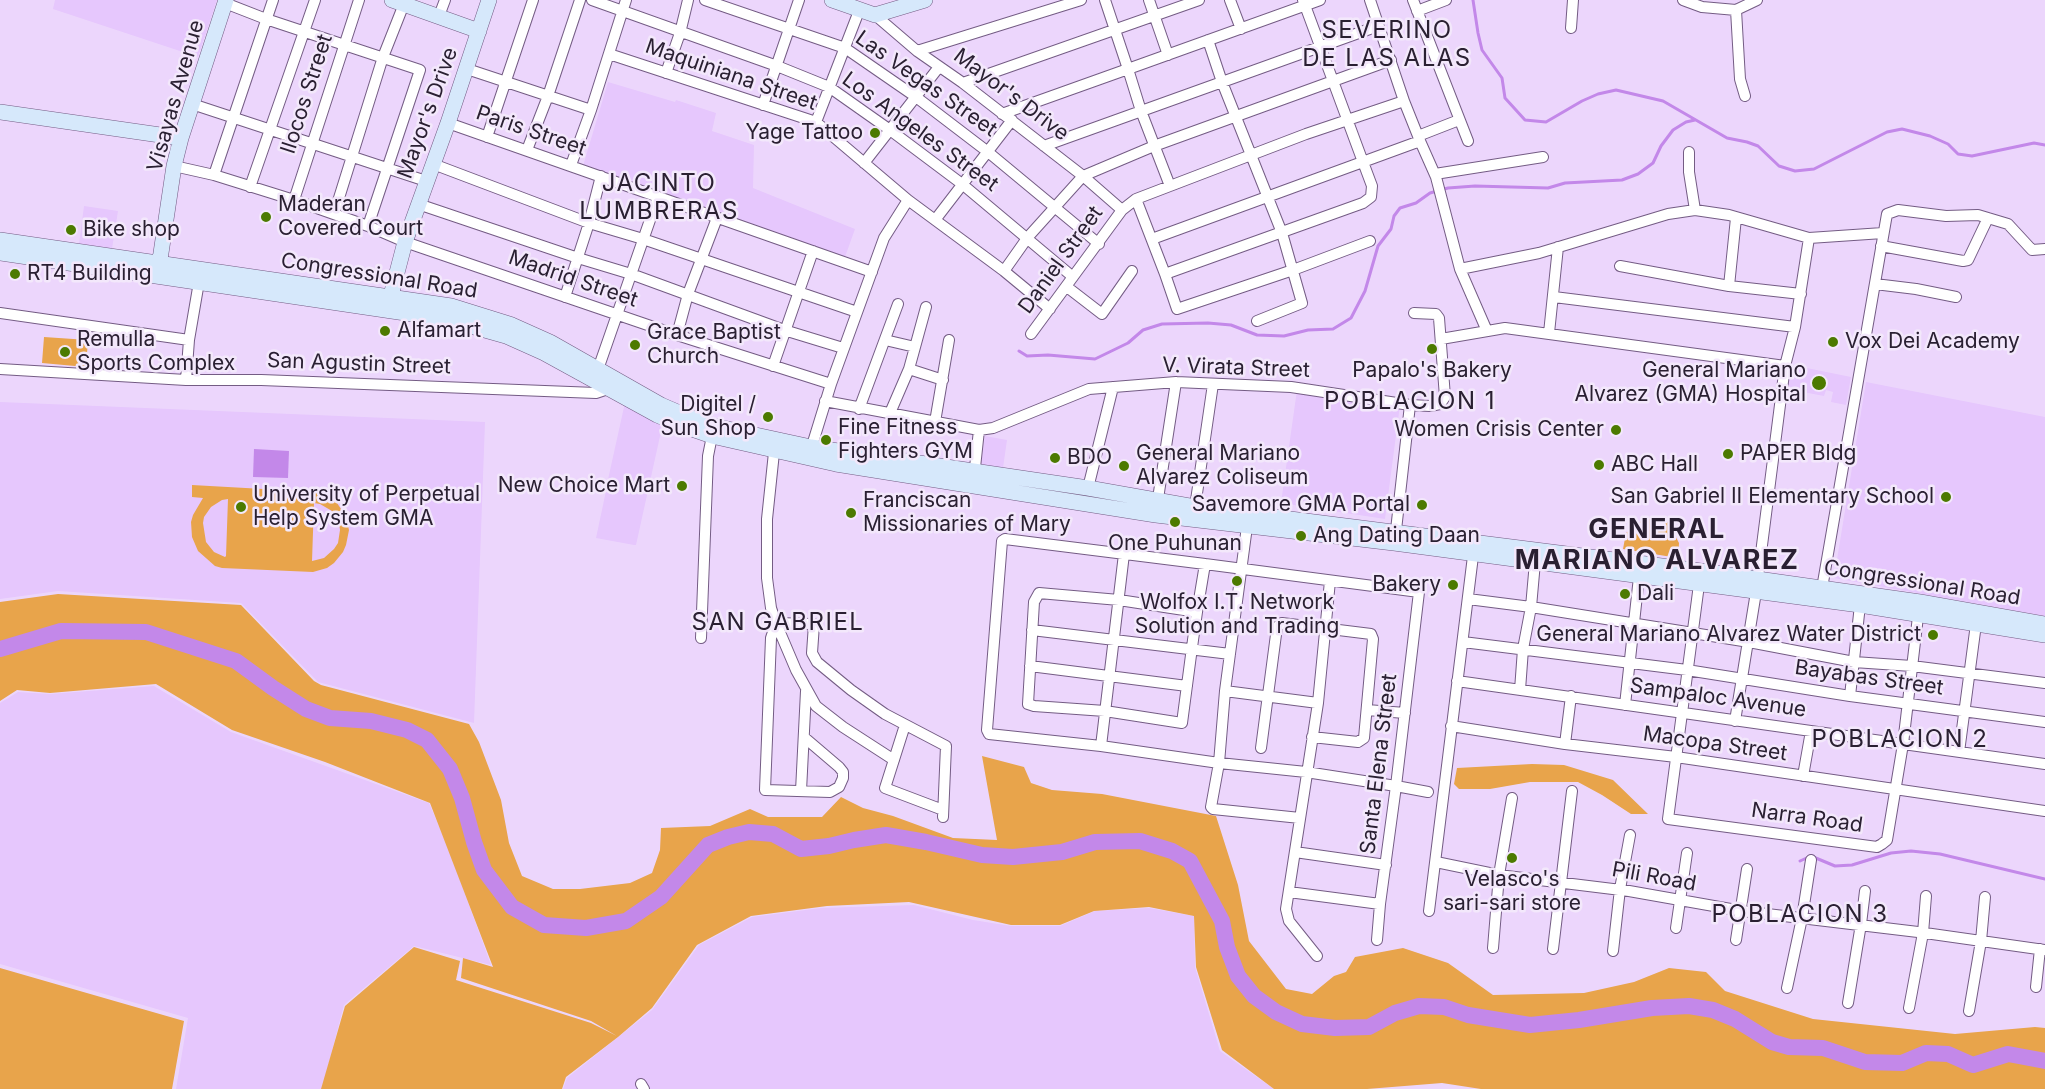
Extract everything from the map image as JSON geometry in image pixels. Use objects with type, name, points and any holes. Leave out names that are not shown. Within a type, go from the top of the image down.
[{"type":"main road","name":"Mayor's Drive","points":[[389,303],[405,242],[489,0]]},
{"type":"main road","name":"Mayor's Drive","points":[[832,0],[875,15]]},
{"type":"main road","points":[[875,15],[925,0]]},
{"type":"main road","name":"Visayas Avenue","points":[[158,269],[174,166],[226,2]]},
{"type":"main road","points":[[398,2],[479,31]]},
{"type":"main road","points":[[0,112],[182,138]]},
{"type":"main road","name":"Congressional Road","points":[[0,240],[158,269],[389,303]]},
{"type":"main road","name":"Congressional Road","points":[[0,253],[158,269],[199,282],[389,303],[451,306],[512,325],[550,342],[596,375],[661,405],[714,426],[774,445]]},
{"type":"main road","name":"Congressional Road","points":[[596,375],[608,389],[657,415],[712,436],[1157,507],[2045,624]]},
{"type":"main road","name":"Congressional Road","points":[[973,479],[1088,489],[1157,507],[1195,507],[1248,519]]},
{"type":"main road","name":"Congressional Road","points":[[1474,548],[1535,562],[1573,561],[1639,577],[1700,578]]},
{"type":"main road","name":"Congressional Road","points":[[1821,595],[1860,605],[1919,608],[1976,624],[2045,635]]},
{"type":"street","points":[[214,175],[273,0]]},
{"type":"street","points":[[250,187],[315,0]]},
{"type":"street","name":"Ilocos Street","points":[[294,200],[359,0]]},
{"type":"street","points":[[439,16],[445,0]]},
{"type":"street","points":[[487,138],[533,0]]},
{"type":"street","points":[[527,150],[548,96],[580,0]]},
{"type":"street","name":"Los Angeles Street","points":[[592,0],[829,87],[962,184],[1073,277]]},
{"type":"street","points":[[571,165],[626,0]]},
{"type":"street","points":[[666,73],[680,33],[688,0]]},
{"type":"street","name":"Las Vegas Street","points":[[705,0],[845,48],[916,97],[988,152],[1099,244]]},
{"type":"street","points":[[763,105],[799,0]]},
{"type":"street","points":[[917,51],[1081,0]]},
{"type":"street","points":[[1105,0],[1141,111],[1170,186]]},
{"type":"street","points":[[1149,0],[1168,55]]},
{"type":"street","points":[[963,83],[1199,0]]},
{"type":"street","points":[[1230,0],[1241,29]]},
{"type":"street","points":[[935,220],[988,152],[1007,117],[1304,3],[1320,0]]},
{"type":"street","points":[[1370,0],[1404,101],[1436,176],[1460,269],[1487,331]]},
{"type":"street","points":[[1413,0],[1468,141]]},
{"type":"street","points":[[1418,11],[1446,0]]},
{"type":"street","points":[[1571,28],[1573,0]]},
{"type":"street","points":[[1683,0],[1709,8],[1736,10],[1757,0]]},
{"type":"street","points":[[226,2],[303,32],[420,70],[368,226]]},
{"type":"street","points":[[334,214],[398,2]]},
{"type":"street","points":[[1165,274],[1368,201],[1372,192],[1363,162],[1335,81],[1304,3]]},
{"type":"street","points":[[1736,10],[1740,79],[1745,96]]},
{"type":"street","points":[[816,122],[859,11]]},
{"type":"street","name":"Mayor's Drive","points":[[875,15],[917,51],[963,83],[1083,176],[1122,210]]},
{"type":"street","points":[[1044,146],[1378,26]]},
{"type":"street","points":[[1208,40],[1235,117],[1282,233],[1302,303],[1257,321]]},
{"type":"street","name":"Maquiniana Street","points":[[609,54],[816,122],[908,200],[1004,271],[1050,309]]},
{"type":"street","points":[[1004,271],[1028,237],[1083,176],[1154,146],[1391,60]]},
{"type":"street","points":[[864,163],[939,67]]},
{"type":"street","points":[[466,69],[591,110]]},
{"type":"street","name":"Daniel Street","points":[[1031,334],[1122,210],[1136,199],[1404,101]]},
{"type":"street","points":[[192,104],[426,181]]},
{"type":"street","points":[[1152,240],[1363,162],[1459,120]]},
{"type":"street","name":"Paris Street","points":[[448,123],[872,272]]},
{"type":"street","points":[[1689,152],[1689,172],[1695,210]]},
{"type":"street","points":[[1436,176],[1543,157]]},
{"type":"street","points":[[433,164],[589,223],[643,239],[857,312]]},
{"type":"street","points":[[174,166],[214,175],[294,200],[368,226],[405,242]]},
{"type":"street","points":[[565,297],[589,223],[601,176]]},
{"type":"street","points":[[596,375],[658,197]]},
{"type":"street","points":[[1136,199],[1177,309],[1370,241]]},
{"type":"street","points":[[810,452],[843,348],[884,238],[908,200]]},
{"type":"street","points":[[418,204],[631,274],[784,330],[843,348]]},
{"type":"street","points":[[1460,269],[1558,248],[1668,214],[1695,210],[1729,215],[1809,238],[1883,233]]},
{"type":"street","points":[[1821,595],[1887,214],[1898,210],[1946,216],[1977,215],[2008,224],[2032,250],[2045,249]]},
{"type":"street","points":[[677,335],[688,294],[717,218]]},
{"type":"street","points":[[1729,286],[1736,218]]},
{"type":"street","points":[[1881,246],[1968,260],[1988,218]]},
{"type":"street","points":[[1735,721],[1757,586],[1785,366],[1795,327],[1809,238]]},
{"type":"street","name":"Madrid Street","points":[[405,242],[677,335],[831,384]]},
{"type":"street","points":[[1549,333],[1558,248]]},
{"type":"street","points":[[773,366],[813,251]]},
{"type":"street","points":[[1620,266],[1729,286],[1801,294]]},
{"type":"street","points":[[1066,287],[1102,314],[1132,271]]},
{"type":"street","points":[[186,380],[189,340],[199,282]]},
{"type":"street","points":[[1875,284],[1956,297]]},
{"type":"street","points":[[1554,297],[1795,327]]},
{"type":"street","points":[[859,409],[898,304]]},
{"type":"street","points":[[890,413],[909,369],[926,307]]},
{"type":"street","points":[[0,313],[189,340]]},
{"type":"street","name":"V. Virata Street","points":[[979,430],[993,428],[1089,389],[1176,382],[1291,387],[1410,405],[1440,404],[1445,397],[1438,316],[1414,313]]},
{"type":"street","points":[[1441,339],[1505,328],[1785,366]]},
{"type":"street","points":[[885,340],[915,347]]},
{"type":"street","points":[[935,422],[949,340]]},
{"type":"street","name":"San Agustin Street","points":[[0,369],[186,380],[261,380],[596,393],[608,389]]},
{"type":"street","points":[[909,369],[942,380]]},
{"type":"street","points":[[1157,507],[1176,382]]},
{"type":"street","points":[[1195,507],[1214,384]]},
{"type":"street","points":[[1088,489],[1113,387]]},
{"type":"street","points":[[825,401],[979,430],[973,479]]},
{"type":"street","points":[[1395,537],[1410,405]]},
{"type":"street","points":[[701,638],[708,456],[712,436]]},
{"type":"street","points":[[774,445],[767,519],[767,578],[776,624],[806,690],[816,706],[894,760]]},
{"type":"street","points":[[1248,519],[1225,691],[1219,763],[1211,804],[1212,808],[1300,818]]},
{"type":"street","points":[[1317,956],[1289,921],[1286,909],[1306,772],[1318,703],[1330,581],[1005,539],[1001,544],[988,734],[1306,772],[1428,792]]},
{"type":"street","points":[[1429,911],[1474,548]]},
{"type":"street","points":[[1101,746],[1124,554]]},
{"type":"street","points":[[1520,690],[1535,562]]},
{"type":"street","points":[[1197,612],[1119,600],[1039,593],[1034,602],[1028,702],[1030,705],[1105,711],[1182,723],[1205,564]]},
{"type":"street","points":[[1625,705],[1639,577]]},
{"type":"street","points":[[1676,757],[1700,578]]},
{"type":"street","name":"Santa Elena Street","points":[[1330,581],[1419,592],[1377,940]]},
{"type":"street","points":[[1468,599],[1634,623],[1854,662],[1912,666],[2045,683]]},
{"type":"street","points":[[1850,696],[1860,605]]},
{"type":"street","points":[[1894,789],[1903,744],[1919,608]]},
{"type":"street","points":[[1261,748],[1276,627],[1282,623],[1371,634],[1364,738],[1360,742],[1312,737]]},
{"type":"street","points":[[776,624],[814,624],[812,653],[817,662],[851,690],[905,725],[946,746],[943,813],[885,788],[905,725]]},
{"type":"street","points":[[776,624],[771,642],[765,790],[831,792],[839,788],[843,772],[805,738]]},
{"type":"street","points":[[1959,752],[1976,624]]},
{"type":"street","points":[[1032,630],[1230,654]]},
{"type":"street","name":"Bayabas Street","points":[[1463,642],[1688,670],[1850,696],[2045,722]]},
{"type":"street","points":[[1030,666],[1187,686]]},
{"type":"street","name":"Sampaloc Avenue","points":[[1457,681],[2045,764]]},
{"type":"street","points":[[801,791],[806,690]]},
{"type":"street","points":[[1225,691],[1318,703]]},
{"type":"street","points":[[1565,744],[1571,696]]},
{"type":"street","points":[[1367,710],[1405,713]]},
{"type":"street","name":"Macopa Street","points":[[1451,726],[2045,812]]},
{"type":"street","points":[[1803,776],[1811,731]]},
{"type":"street","name":"Narra Road","points":[[1676,757],[1668,819],[1877,847],[1887,840],[1894,789]]},
{"type":"street","points":[[1553,949],[1572,791]]},
{"type":"street","points":[[1493,948],[1500,875],[1512,798]]},
{"type":"street","points":[[1613,951],[1620,889],[1630,835]]},
{"type":"street","points":[[1295,852],[1386,866]]},
{"type":"street","points":[[1676,928],[1687,853]]},
{"type":"street","points":[[1787,988],[1802,918],[1811,860]]},
{"type":"street","name":"Pili Road","points":[[1436,861],[1500,875],[1620,889],[1742,912],[1861,924],[2042,949]]},
{"type":"street","points":[[1736,940],[1747,869]]},
{"type":"street","points":[[1848,1003],[1865,891]]},
{"type":"street","points":[[1289,892],[1380,904]]},
{"type":"street","points":[[1909,1008],[1923,933],[1926,896]]},
{"type":"street","points":[[1969,1011],[1981,940],[1985,897]]},
{"type":"street","points":[[2036,987],[2042,949]]},
{"type":"shaded area","points":[[55,0],[217,0],[198,57],[53,9]]},
{"type":"shaded area","points":[[608,82],[716,113],[712,131],[754,145],[753,188],[855,229],[845,257],[583,166]]},
{"type":"shaded area","points":[[84,206],[118,211],[112,249],[79,244]]},
{"type":"shaded area","name":"Remulla Sports Complex","points":[[44,337],[88,340],[86,367],[42,363]]},
{"type":"shaded area","name":"General Mariano Alvarez (GMA) Hospital","points":[[1792,365],[1851,377],[1846,405],[1831,402],[1833,392],[1826,390],[1824,396],[1787,389]]},
{"type":"shaded area","name":"San Gabriel II Elementary School","points":[[1866,382],[2045,417],[2045,616],[1834,578]]},
{"type":"shaded area","points":[[1297,390],[1400,405],[1385,519],[1281,503]]},
{"type":"shaded area","points":[[626,398],[664,418],[636,545],[596,538],[606,491],[612,492],[614,486],[607,484]]},
{"type":"shaded area","name":"University of Perpetual Help System GMA","points":[[0,402],[485,422],[474,723],[318,682],[241,603],[58,591],[0,599]]},
{"type":"shaded area","points":[[985,436],[1007,440],[1003,468],[981,465]]},
{"type":"shaded area","points":[[254,449],[289,451],[288,478],[253,477]]},
{"type":"shaded area","points":[[192,485],[324,494],[337,503],[345,515],[349,530],[346,545],[334,563],[327,568],[313,572],[215,566],[198,551],[192,537],[191,522],[203,498],[192,497]],"holes":[[[228,499],[226,556],[225,557],[214,552],[206,542],[203,523],[211,507]],[[314,503],[332,511],[340,530],[338,543],[334,549],[324,558],[312,561]]]},
{"type":"shaded area","points":[[1645,518],[1668,522],[1679,543],[1678,558],[1623,549],[1626,533]]},
{"type":"shaded area","points":[[58,594],[241,605],[314,681],[321,685],[469,724],[479,742],[501,800],[509,843],[522,876],[553,889],[580,889],[630,883],[652,873],[660,850],[661,828],[710,826],[750,809],[768,817],[822,817],[841,797],[863,808],[893,816],[953,838],[997,840],[982,756],[1024,767],[1031,783],[1052,790],[1102,794],[1216,816],[1238,885],[1249,941],[1286,989],[1312,994],[1334,976],[1346,972],[1355,957],[1403,948],[1448,963],[1493,995],[1584,993],[1634,982],[1669,968],[1706,972],[1725,991],[1813,1019],[1955,1034],[2045,1028],[2045,1089],[1481,1089],[1442,1083],[1367,1089],[1274,1089],[1222,1050],[1196,967],[1194,916],[1149,907],[1094,911],[1060,925],[1011,925],[909,902],[827,906],[751,916],[697,945],[652,1008],[566,1077],[562,1089],[321,1089],[345,1006],[414,947],[460,961],[456,980],[591,1023],[617,1036],[591,1021],[461,978],[463,958],[493,967],[430,803],[325,762],[232,730],[156,684],[50,693],[17,690],[0,701],[0,602]]},
{"type":"shaded area","points":[[154,686],[231,732],[429,803],[449,850],[491,965],[414,946],[344,1005],[322,1089],[176,1089],[188,1018],[0,964],[0,703],[18,692],[50,694]]},
{"type":"shaded area","points":[[1532,764],[1564,765],[1613,780],[1648,814],[1631,814],[1578,782],[1530,782],[1490,789],[1459,789],[1454,784],[1457,768]]},
{"type":"shaded area","points":[[914,905],[973,920],[1011,926],[1060,926],[1095,911],[1149,908],[1194,916],[1195,967],[1220,1051],[1274,1089],[563,1089],[567,1078],[652,1010],[699,945],[752,917],[821,908]]},
{"type":"shaded area","points":[[0,968],[184,1021],[172,1089],[0,1089]]},
{"type":"waterway","points":[[1473,0],[1482,50],[1502,78],[1505,98],[1525,120],[1546,122],[1582,101],[1616,90],[1663,101],[1727,138],[1758,146],[1779,166],[1795,171],[1814,169],[1887,132],[1902,129],[1930,136],[1948,144],[1958,154],[1972,156],[2034,143],[2045,145]]},
{"type":"waterway","points":[[1019,351],[1027,356],[1048,355],[1095,359],[1128,343],[1143,330],[1162,324],[1231,325],[1257,335],[1284,336],[1308,330],[1333,329],[1351,318],[1365,291],[1378,246],[1391,229],[1394,216],[1400,208],[1416,203],[1430,193],[1448,188],[1475,186],[1548,188],[1565,183],[1622,180],[1638,174],[1653,163],[1661,146],[1673,130],[1686,122],[1695,120]]},
{"type":"waterway","points":[[0,649],[61,631],[146,632],[236,661],[306,709],[330,718],[371,721],[407,730],[427,740],[450,769],[462,798],[484,870],[512,907],[544,925],[586,928],[626,921],[661,897],[708,845],[749,832],[773,834],[801,849],[886,835],[982,855],[1013,857],[1062,852],[1095,842],[1140,841],[1172,851],[1190,861],[1222,921],[1227,947],[1238,976],[1254,996],[1276,1012],[1302,1024],[1335,1028],[1369,1027],[1395,1013],[1419,1006],[1444,1007],[1468,1015],[1530,1025],[1579,1020],[1652,1008],[1689,1006],[1713,1010],[1735,1019],[1772,1042],[1789,1047],[1823,1048],[1865,1062],[1902,1063],[1926,1053],[1948,1054],[1973,1065],[2008,1054],[2045,1061]]},
{"type":"waterway","points":[[1800,861],[1811,856],[1835,866],[1852,865],[1891,853],[1911,851],[1940,854],[2045,879]]},
{"type":"place","name":"Yage Tattoo","points":[[875,133]]},
{"type":"place","name":"Maderan Covered Court","points":[[266,217]]},
{"type":"place","name":"Bike shop","points":[[71,230]]},
{"type":"place","name":"RT4 Building","points":[[15,274]]},
{"type":"place","name":"Alfamart","points":[[385,331]]},
{"type":"place","name":"Vox Dei Academy","points":[[1833,342]]},
{"type":"place","name":"Grace Baptist Church","points":[[635,345]]},
{"type":"place","name":"Papalo's Bakery","points":[[1432,349]]},
{"type":"place","name":"Remulla Sports Complex","points":[[65,352]]},
{"type":"place","name":"General Mariano Alvarez (GMA) Hospital","points":[[1819,383]]},
{"type":"place","name":"Digitel / Sun Shop","points":[[768,417]]},
{"type":"place","name":"Women Crisis Center","points":[[1616,430]]},
{"type":"place","name":"Fine Fitness Fighters GYM","points":[[826,440]]},
{"type":"place","name":"PAPER Bldg","points":[[1728,454]]},
{"type":"place","name":"BDO","points":[[1055,458]]},
{"type":"place","name":"ABC Hall","points":[[1599,465]]},
{"type":"place","name":"General Mariano Alvarez Coliseum","points":[[1124,466]]},
{"type":"place","name":"New Choice Mart","points":[[682,486]]},
{"type":"place","name":"San Gabriel II Elementary School","points":[[1946,497]]},
{"type":"place","name":"Savemore GMA Portal","points":[[1422,505]]},
{"type":"place","name":"University of Perpetual Help System GMA","points":[[241,507]]},
{"type":"place","name":"Franciscan Missionaries of Mary","points":[[851,513]]},
{"type":"place","name":"One Puhunan","points":[[1175,522]]},
{"type":"place","name":"Ang Dating Daan","points":[[1301,536]]},
{"type":"place","name":"Wolfox I.T. Network Solution and Trading","points":[[1237,581]]},
{"type":"place","name":"Bakery","points":[[1453,585]]},
{"type":"place","name":"Dali","points":[[1625,594]]},
{"type":"place","name":"General Mariano Alvarez Water District","points":[[1933,635]]},
{"type":"place","name":"Velasco's sari-sari store","points":[[1512,858]]},
{"type":"district","name":"SEVERINO DE LAS ALAS","points":[[1387,45]]},
{"type":"district","name":"JACINTO LUMBRERAS","points":[[659,198]]},
{"type":"district","name":"POBLACION 1","points":[[1410,402]]},
{"type":"district","name":"GENERAL MARIANO ALVAREZ","points":[[1657,546]]},
{"type":"district","name":"SAN GABRIEL","points":[[778,623]]},
{"type":"district","name":"POBLACION 2","points":[[1900,740]]},
{"type":"district","name":"POBLACION 3","points":[[1800,915]]}]
